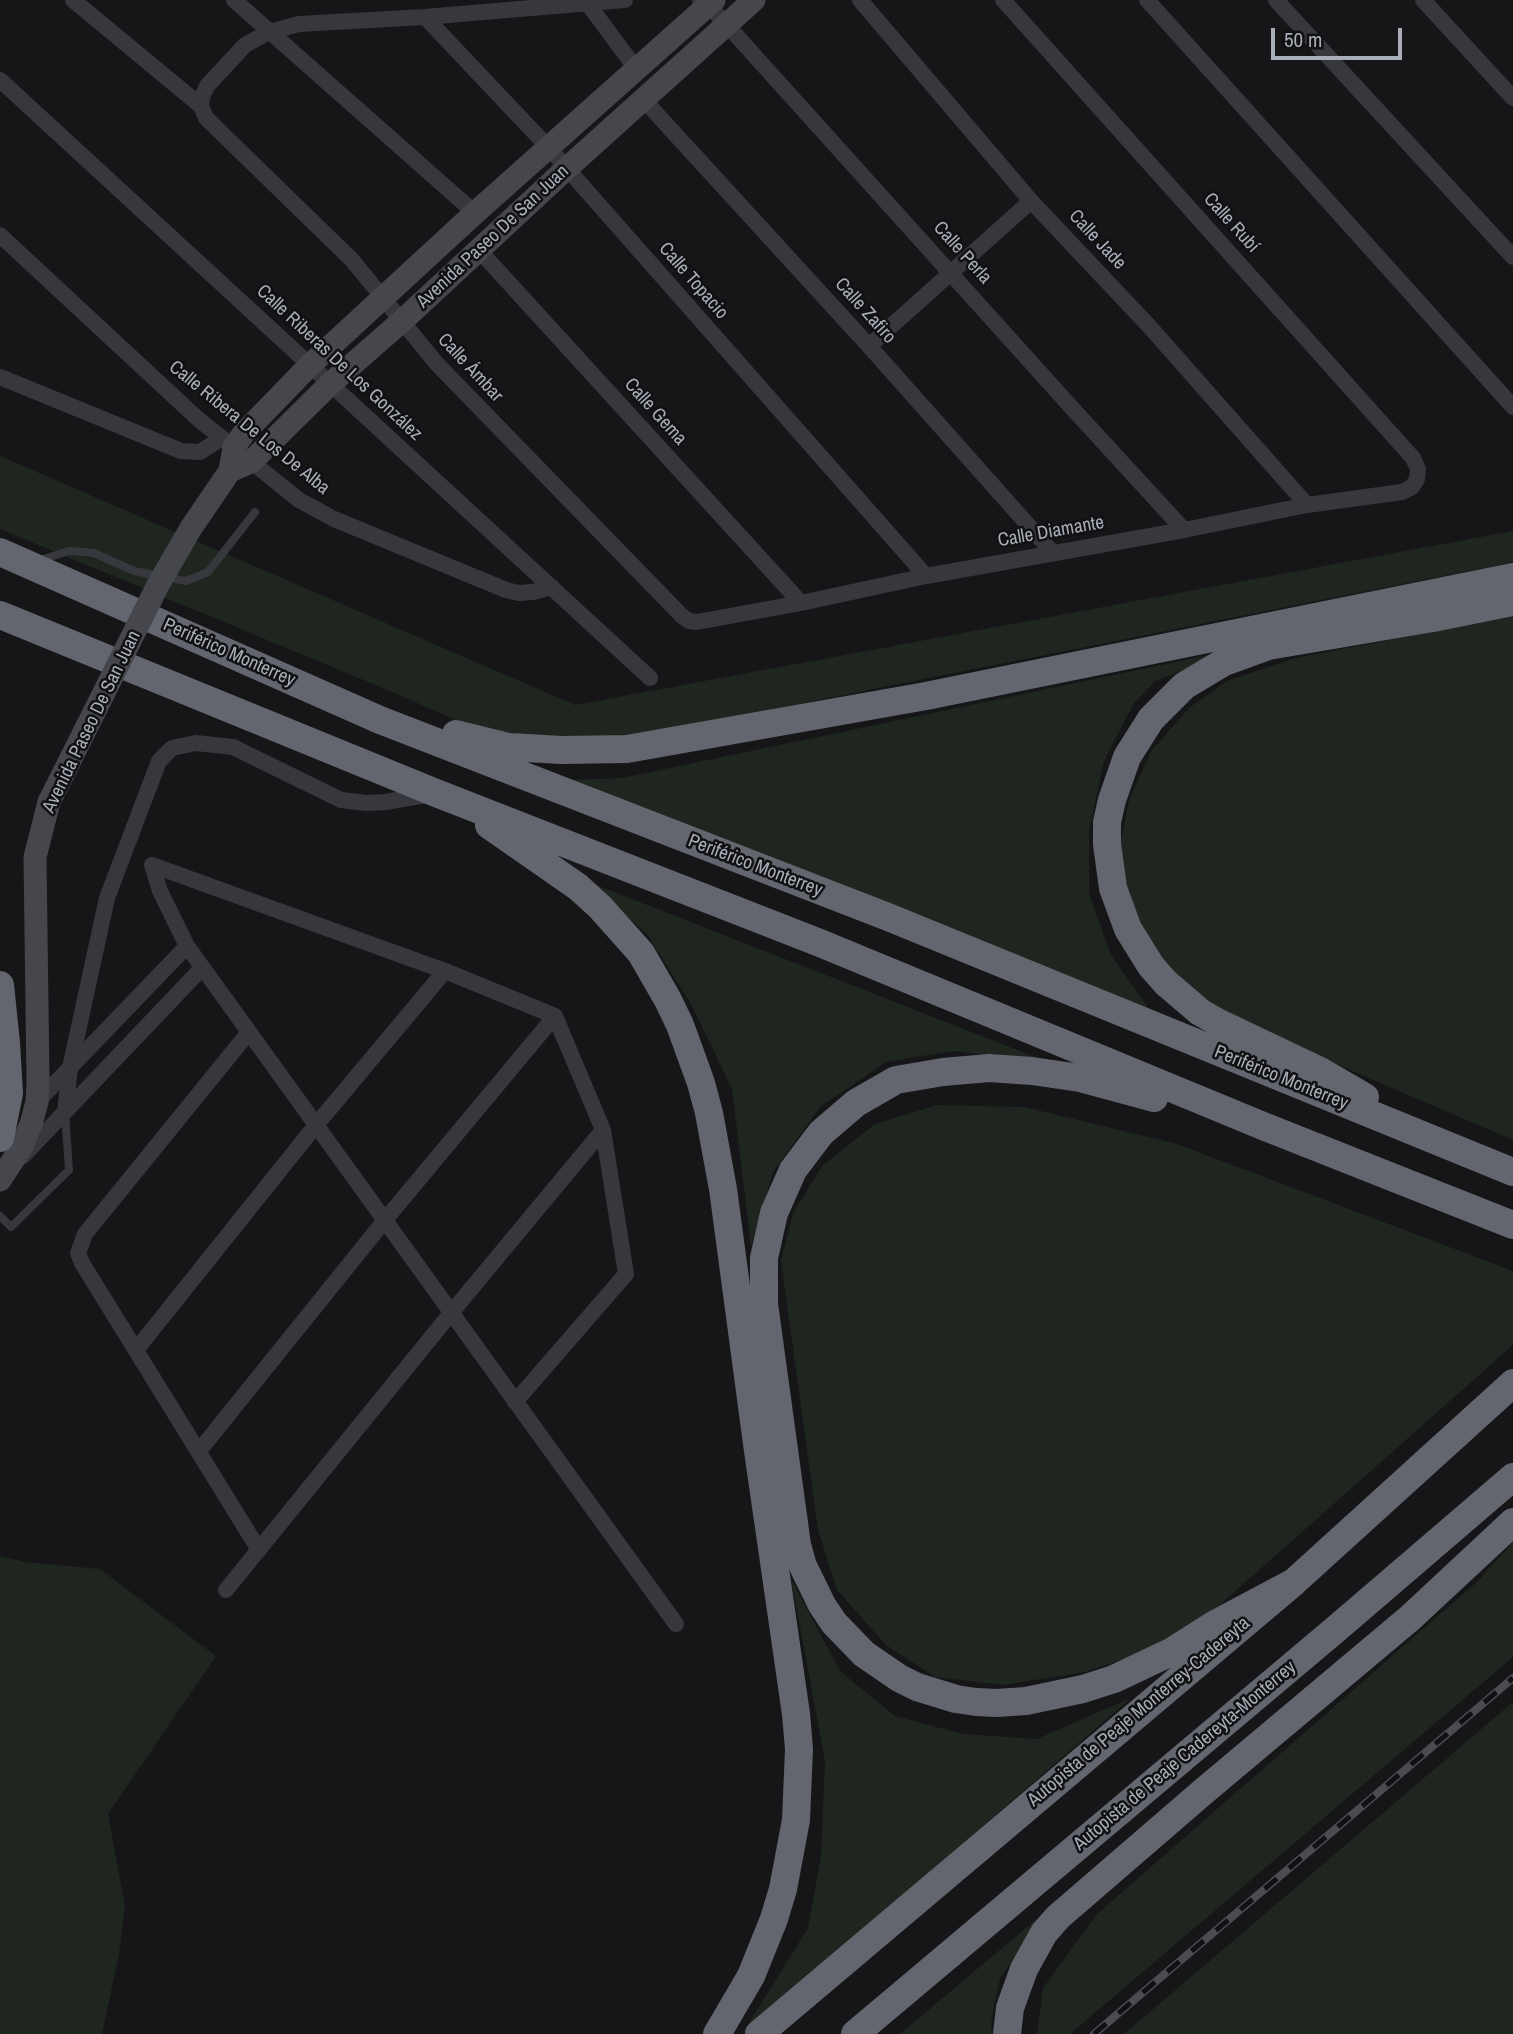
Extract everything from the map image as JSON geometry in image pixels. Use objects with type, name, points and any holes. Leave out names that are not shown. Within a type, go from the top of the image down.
[{"type":"highway","name":"Periférico Monterrey","points":[[0,552],[380,720],[888,918],[1513,1172]]},
{"type":"highway","points":[[380,720],[435,729],[509,747],[562,750],[627,749],[926,696],[1513,577]]},
{"type":"highway","points":[[1416,1133],[1376,1104],[1322,1072],[1219,1023],[1191,1005],[1166,983],[1139,948],[1120,909],[1109,866],[1107,844],[1110,811],[1118,778],[1127,757],[1151,719],[1184,686],[1224,662],[1268,646],[1513,602]]},
{"type":"highway","points":[[0,615],[441,795],[832,948],[1513,1226]]},
{"type":"highway","points":[[441,795],[569,880],[621,929],[641,953],[668,1000],[690,1050],[709,1113],[723,1189],[799,1749],[796,1820],[783,1889],[751,1976],[717,2034]]},
{"type":"highway","points":[[0,985],[9,1093],[0,1138]]},
{"type":"highway","points":[[1263,1126],[1080,1078],[1032,1071],[989,1068],[896,1080],[856,1103],[829,1125],[793,1170],[774,1213],[764,1258],[764,1304],[797,1545],[803,1566],[811,1586],[834,1623],[864,1654],[899,1678],[936,1694],[976,1702],[1026,1701],[1083,1689],[1152,1662],[1254,1601],[1294,1581]]},
{"type":"highway","name":"Autopista de Peaje Monterrey-Cadereyta","points":[[759,2034],[1294,1581],[1513,1383]]},
{"type":"highway","name":"Autopista de Peaje Cadereyta-Monterrey","points":[[855,2034],[1513,1477]]},
{"type":"highway","points":[[1007,2034],[1010,2008],[1024,1969],[1044,1933],[1058,1917],[1410,1618],[1513,1522]]},
{"type":"street","name":"Calle Ámbar","points":[[73,0],[201,106],[206,118],[352,260],[437,364],[689,621]]},
{"type":"street","points":[[234,0],[475,213]]},
{"type":"street","points":[[201,106],[207,86],[245,45],[269,32],[299,24],[425,17],[625,0]]},
{"type":"street","name":"Avenida Paseo De San Juan","points":[[235,449],[330,384],[754,0]]},
{"type":"street","name":"Calle Jade","points":[[860,0],[1031,201],[1149,326],[1307,505]]},
{"type":"street","name":"Calle Rubí","points":[[1003,0],[1413,457],[1418,469],[1417,479]]},
{"type":"street","points":[[1147,0],[1513,407]]},
{"type":"street","points":[[1276,0],[1513,257]]},
{"type":"street","points":[[1423,0],[1513,98]]},
{"type":"street","name":"Avenida Paseo De San Juan","points":[[38,1091],[35,857],[49,802],[158,585],[191,528],[226,476],[235,449],[263,412],[310,365],[475,213],[637,70],[707,2]]},
{"type":"street","name":"Calle Perla","points":[[707,2],[1184,530]]},
{"type":"street","points":[[588,4],[637,70]]},
{"type":"street","name":"Calle Topacio","points":[[425,17],[549,148],[926,576]]},
{"type":"street","name":"Calle Riberas De Los González","points":[[0,80],[650,678]]},
{"type":"street","name":"Calle Zafiro","points":[[643,99],[1053,552]]},
{"type":"street","points":[[869,346],[1031,201]]},
{"type":"street","name":"Calle Ribera De Los De Alba","points":[[0,236],[156,381],[299,500],[334,519],[506,590],[519,593],[552,587]]},
{"type":"street","name":"Calle Gema","points":[[478,249],[801,603]]},
{"type":"street","points":[[0,377],[181,451],[235,449]]},
{"type":"street","name":"Calle Diamante","points":[[689,621],[697,622],[801,603],[926,576],[1307,505],[1402,492],[1417,479]]},
{"type":"street","points":[[65,1112],[71,1068],[107,898],[159,761],[172,748],[196,743],[233,747],[341,800],[386,802],[441,795]]},
{"type":"street","points":[[515,1402],[626,1274],[603,1130],[555,1016],[445,971],[152,864],[160,891],[187,946],[202,968],[385,1220],[515,1402],[676,1624]]},
{"type":"street","points":[[0,1146],[15,1128],[38,1091],[71,1068],[187,946]]},
{"type":"street","points":[[2,1178],[202,968]]},
{"type":"street","points":[[136,1350],[316,1125],[445,971]]},
{"type":"street","points":[[199,1451],[385,1220],[555,1016]]},
{"type":"street","points":[[249,1032],[85,1234],[78,1253],[259,1550]]},
{"type":"street","points":[[2,1178],[32,1124],[38,1091]]},
{"type":"street","points":[[226,1590],[603,1130]]},
{"type":"lane","points":[[27,564],[69,551],[94,553],[135,571],[186,581],[208,572],[255,512]]},
{"type":"lane","points":[[0,1216],[11,1227],[69,1170],[65,1112]]},
{"type":"shaded area","points":[[0,456],[575,705],[1513,531],[1513,562],[612,741],[541,738],[465,724],[0,529]]},
{"type":"shaded area","points":[[1513,617],[1513,1140],[1250,1027],[1188,987],[1145,940],[1127,895],[1120,845],[1130,797],[1152,750],[1189,708],[1227,681],[1295,658]]},
{"type":"shaded area","points":[[1243,648],[1155,681],[1134,703],[1104,761],[1089,831],[1089,894],[1111,955],[1154,1016],[571,780],[622,778]]},
{"type":"shaded area","points":[[586,881],[1043,1060],[953,1051],[886,1062],[820,1107],[773,1172],[751,1246],[732,1089],[692,1006],[647,934]]},
{"type":"shaded area","points":[[937,1105],[1025,1107],[1177,1144],[1513,1271],[1513,1345],[1222,1603],[1159,1647],[1085,1672],[1003,1685],[935,1677],[886,1645],[837,1590],[818,1530],[781,1261],[793,1213],[822,1166],[875,1124]]},
{"type":"shaded area","points":[[1513,1542],[1513,1657],[1070,2034],[1037,2034],[1043,1988],[1097,1914],[1479,1580]]},
{"type":"shaded area","points":[[0,1556],[25,1562],[100,1569],[216,1656],[108,1814],[125,1906],[119,1954],[102,2034],[0,2034]]},
{"type":"shaded area","points":[[791,1579],[840,1671],[895,1716],[963,1734],[1037,1739],[1131,1698],[742,2034],[808,1928],[821,1856],[825,1761]]},
{"type":"shaded area","points":[[1513,1702],[1513,2034],[1124,2034]]},
{"type":"shaded area","points":[[1053,1905],[1000,1978],[991,2034],[900,2034]]},
{"type":"railway","points":[[1094,2034],[1513,1678]]}]
